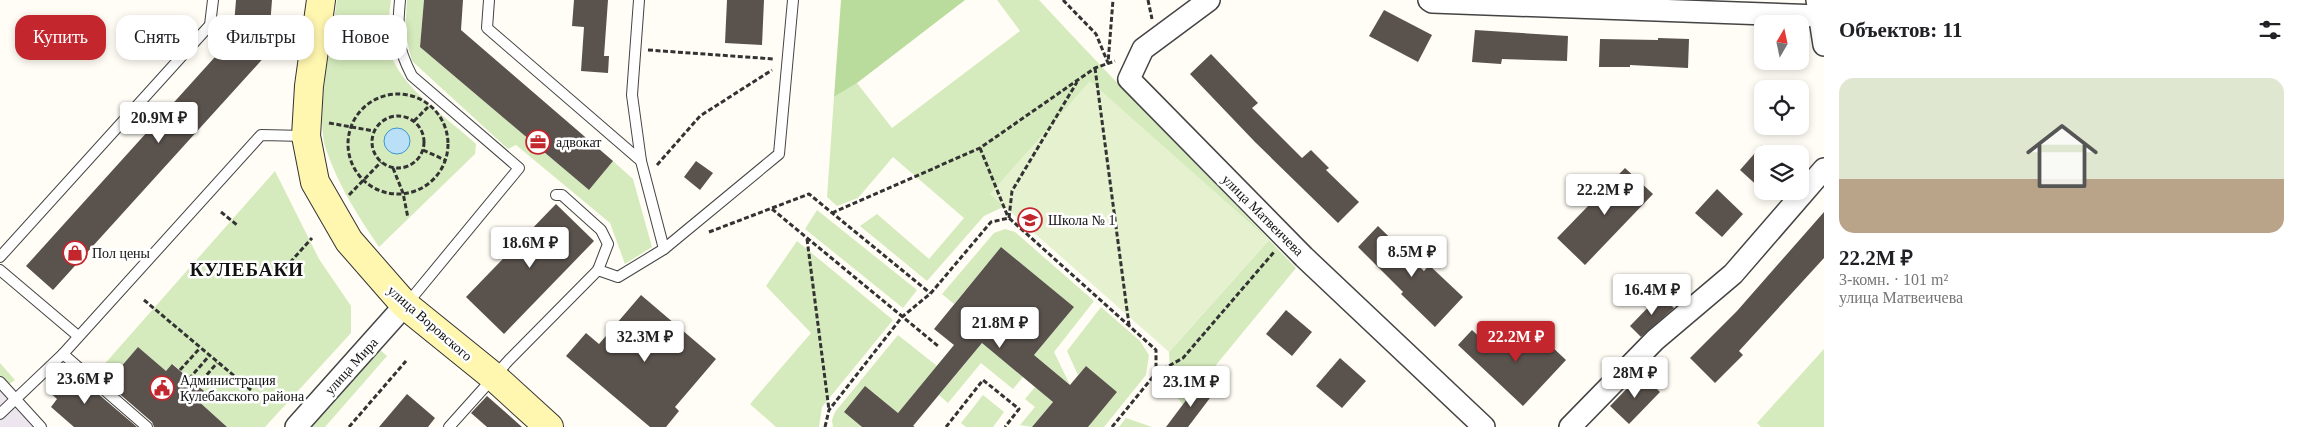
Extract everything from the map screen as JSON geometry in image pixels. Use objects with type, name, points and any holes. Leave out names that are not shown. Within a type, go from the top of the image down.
[{"type":"street","name":"улица Воровского","points":[[321,0],[309,86],[315,130],[315,182],[349,241],[405,305],[494,377],[549,427]]},
{"type":"street","points":[[1429,0],[1432,2],[1818,8],[1824,45]]},
{"type":"street","name":"улица Матвеичева","points":[[1200,3],[1143,49],[1129,79],[1285,238],[1484,427]]},
{"type":"street","points":[[1570,427],[1656,340],[1733,274],[1824,169]]},
{"type":"street","name":"улица Мира","points":[[296,427],[405,305]]},
{"type":"lane","points":[[0,257],[210,25],[213,0]]},
{"type":"lane","points":[[400,0],[397,36],[404,59],[412,76],[519,168],[405,305]]},
{"type":"lane","points":[[489,0],[487,28],[641,161]]},
{"type":"lane","points":[[639,0],[632,95],[641,161],[664,249]]},
{"type":"lane","points":[[598,270],[618,276],[664,249],[779,154],[793,0]]},
{"type":"lane","points":[[0,414],[17,400],[63,354],[261,135],[315,130]]},
{"type":"lane","points":[[449,427],[494,377],[598,270],[608,244],[601,230],[562,195],[556,195]]},
{"type":"lane","points":[[0,270],[78,336]]},
{"type":"lane","points":[[63,354],[147,427]]},
{"type":"lane","points":[[0,382],[41,427]]},
{"type":"path","points":[[1063,0],[1096,34],[1108,63]]},
{"type":"path","points":[[1108,63],[1113,0]]},
{"type":"path","points":[[636,49],[788,60]]},
{"type":"path","points":[[832,213],[980,148],[1095,68],[1143,49]]},
{"type":"path","points":[[645,179],[700,116],[788,60]]},
{"type":"path","points":[[1095,68],[1128,325]]},
{"type":"path","points":[[1009,218],[1012,190],[1078,80]]},
{"type":"path","points":[[388,94],[415,96],[430,104],[440,116],[446,130],[448,145],[446,160],[439,173],[429,183],[417,190],[389,193],[376,189],[364,181],[355,169],[349,155],[348,141],[351,126],[359,111],[372,100],[388,94]]},
{"type":"path","points":[[414,121],[430,104]]},
{"type":"path","points":[[395,115],[414,121],[423,134],[423,150],[420,157],[408,166],[394,168],[381,162],[372,148],[374,131],[386,118],[395,115]]},
{"type":"path","points":[[315,130],[351,126],[374,131]]},
{"type":"path","points":[[980,148],[1009,218],[1156,350],[1156,373]]},
{"type":"path","points":[[423,150],[446,160]]},
{"type":"path","points":[[347,198],[381,162]]},
{"type":"path","points":[[394,168],[403,193],[408,218]]},
{"type":"path","points":[[700,236],[809,194],[931,293]]},
{"type":"path","points":[[772,209],[938,346]]},
{"type":"path","points":[[221,212],[237,225]]},
{"type":"path","points":[[829,410],[902,317],[931,293],[991,222],[1009,218]]},
{"type":"path","points":[[286,268],[312,238]]},
{"type":"path","points":[[807,238],[829,410],[825,427]]},
{"type":"path","points":[[1112,427],[1156,373],[1182,358],[1285,238]]},
{"type":"path","points":[[144,300],[251,390]]},
{"type":"path","points":[[180,370],[200,348]]},
{"type":"path","points":[[190,379],[209,356]]},
{"type":"path","points":[[349,427],[406,362]]},
{"type":"path","points":[[198,386],[217,363]]},
{"type":"path","points":[[946,427],[983,380],[1019,409],[1005,427]]},
{"type":"shaded area","points":[[0,382],[41,427],[0,427]]},
{"type":"green space","points":[[337,0],[391,0],[389,15],[335,15]]},
{"type":"green space","points":[[407,0],[424,0],[420,47],[589,190],[613,161],[633,179],[652,247],[625,264],[610,223],[516,145],[508,149],[412,61],[407,40]]},
{"type":"green space","points":[[841,0],[965,0],[857,83],[834,97]]},
{"type":"green space","points":[[997,0],[1039,0],[1296,268],[1183,405],[1171,389],[1169,352],[1269,240],[990,193],[1005,206],[984,216],[927,281],[860,226],[877,214],[929,259],[964,218],[893,157],[858,198],[837,206],[827,197],[834,97],[857,83],[892,128],[1020,31]]},
{"type":"green space","points":[[328,60],[393,60],[413,89],[476,144],[475,154],[379,247],[343,188],[326,149],[322,117]]},
{"type":"green space","points":[[1090,81],[1269,240],[1169,352],[990,194]]},
{"type":"green space","points":[[275,171],[319,259],[351,306],[351,333],[265,427],[224,427],[225,425],[196,399],[203,390],[173,364],[166,371],[138,347],[111,378],[101,368]]},
{"type":"green space","points":[[817,210],[917,290],[903,308],[805,229]]},
{"type":"green space","points":[[1005,229],[1015,232],[1094,301],[1054,352],[1070,385],[1034,355],[1074,307],[1001,247],[954,304],[942,294],[994,233]]},
{"type":"green space","points":[[797,241],[893,320],[822,407],[819,427],[776,427],[750,404],[811,333],[766,286]]},
{"type":"green space","points":[[1101,307],[1140,341],[1149,355],[1146,375],[1104,427],[1088,427],[1117,392],[1086,366],[1078,375],[1067,351]]},
{"type":"green space","points":[[898,335],[937,366],[898,413],[865,387],[844,412],[862,427],[833,427],[832,420],[835,412]]},
{"type":"green space","points":[[982,343],[1023,377],[1013,389],[981,363],[948,403],[939,395]]},
{"type":"green space","points":[[1824,349],[1824,427],[1761,427],[1757,423]]},
{"type":"green space","points":[[380,350],[387,356],[325,427],[311,427]]},
{"type":"green space","points":[[0,363],[15,380],[8,385],[0,376]]},
{"type":"green space","points":[[1035,387],[1053,402],[1032,427],[1020,425],[1035,407],[1025,399]]},
{"type":"green space","points":[[983,395],[1004,412],[993,427],[966,427],[961,423]]},
{"type":"green space","points":[[1126,418],[1152,427],[1119,427]]},
{"type":"water","points":[[397,128],[406,132],[410,141],[406,150],[397,154],[388,150],[384,141],[388,132]]},
{"type":"building","points":[[236,0],[272,0],[271,15],[235,15]]},
{"type":"building","points":[[424,0],[463,0],[461,30],[613,161],[589,190],[420,47]]},
{"type":"building","points":[[574,0],[608,0],[604,56],[609,56],[608,73],[581,71],[584,27],[572,26]]},
{"type":"building","points":[[727,0],[764,0],[762,45],[725,43]]},
{"type":"building","points":[[1384,10],[1432,35],[1418,62],[1369,36]]},
{"type":"building","points":[[1475,30],[1568,36],[1567,61],[1502,59],[1501,64],[1472,62]]},
{"type":"building","points":[[1658,38],[1689,39],[1688,68],[1630,65],[1630,67],[1599,67],[1600,39],[1658,40]]},
{"type":"building","points":[[1211,54],[1258,103],[1252,108],[1302,158],[1311,150],[1329,168],[1326,170],[1359,202],[1338,223],[1255,142],[1190,74]]},
{"type":"building","points":[[212,60],[262,60],[53,290],[26,266]]},
{"type":"building","points":[[1754,154],[1754,183],[1740,170]]},
{"type":"building","points":[[696,161],[713,173],[700,190],[684,177]]},
{"type":"building","points":[[1625,168],[1653,194],[1585,265],[1557,238]]},
{"type":"building","points":[[1717,189],[1743,214],[1722,237],[1695,213]]},
{"type":"building","points":[[556,204],[594,241],[504,334],[466,297]]},
{"type":"building","points":[[1824,212],[1824,258],[1739,351],[1743,355],[1715,383],[1690,358],[1737,311]]},
{"type":"building","points":[[1378,226],[1424,271],[1429,265],[1463,297],[1435,327],[1401,294],[1403,292],[1358,247]]},
{"type":"building","points":[[1001,247],[1074,307],[1034,355],[1070,385],[1086,366],[1117,392],[1088,427],[1032,427],[1053,402],[982,343],[913,426],[915,427],[862,427],[844,412],[865,386],[898,413],[954,345],[934,329]]},
{"type":"building","points":[[641,295],[716,359],[675,407],[679,411],[666,427],[650,427],[566,356],[586,333],[599,344]]},
{"type":"building","points":[[1660,295],[1674,308],[1641,337],[1630,326]]},
{"type":"building","points":[[1286,310],[1312,332],[1292,356],[1266,334]]},
{"type":"building","points":[[1472,330],[1491,348],[1504,334],[1518,347],[1534,330],[1566,360],[1523,406],[1458,345]]},
{"type":"building","name":"Администрация Кулебакского района","points":[[138,347],[166,371],[172,364],[204,391],[196,399],[227,427],[154,427],[152,422],[107,383]]},
{"type":"building","points":[[1340,358],[1366,381],[1342,408],[1316,386]]},
{"type":"building","points":[[68,370],[137,427],[74,427],[51,407],[57,399],[48,391]]},
{"type":"building","points":[[1641,374],[1660,392],[1629,424],[1610,406]]},
{"type":"building","points":[[1199,383],[1213,394],[1188,427],[1166,427]]},
{"type":"building","points":[[407,394],[435,418],[428,427],[379,427]]},
{"type":"building","points":[[487,396],[522,427],[487,427],[471,413]]},
{"type":"place","name":"адвокат","points":[[538,142]]},
{"type":"place","name":"Школа № 1","points":[[1030,220]]},
{"type":"place","name":"Пол цены","points":[[75,253]]},
{"type":"place","name":"Администрация Кулебакского района","points":[[162,388]]},
{"type":"district","name":"КУЛЕБАКИ","points":[[247,269]]}]
